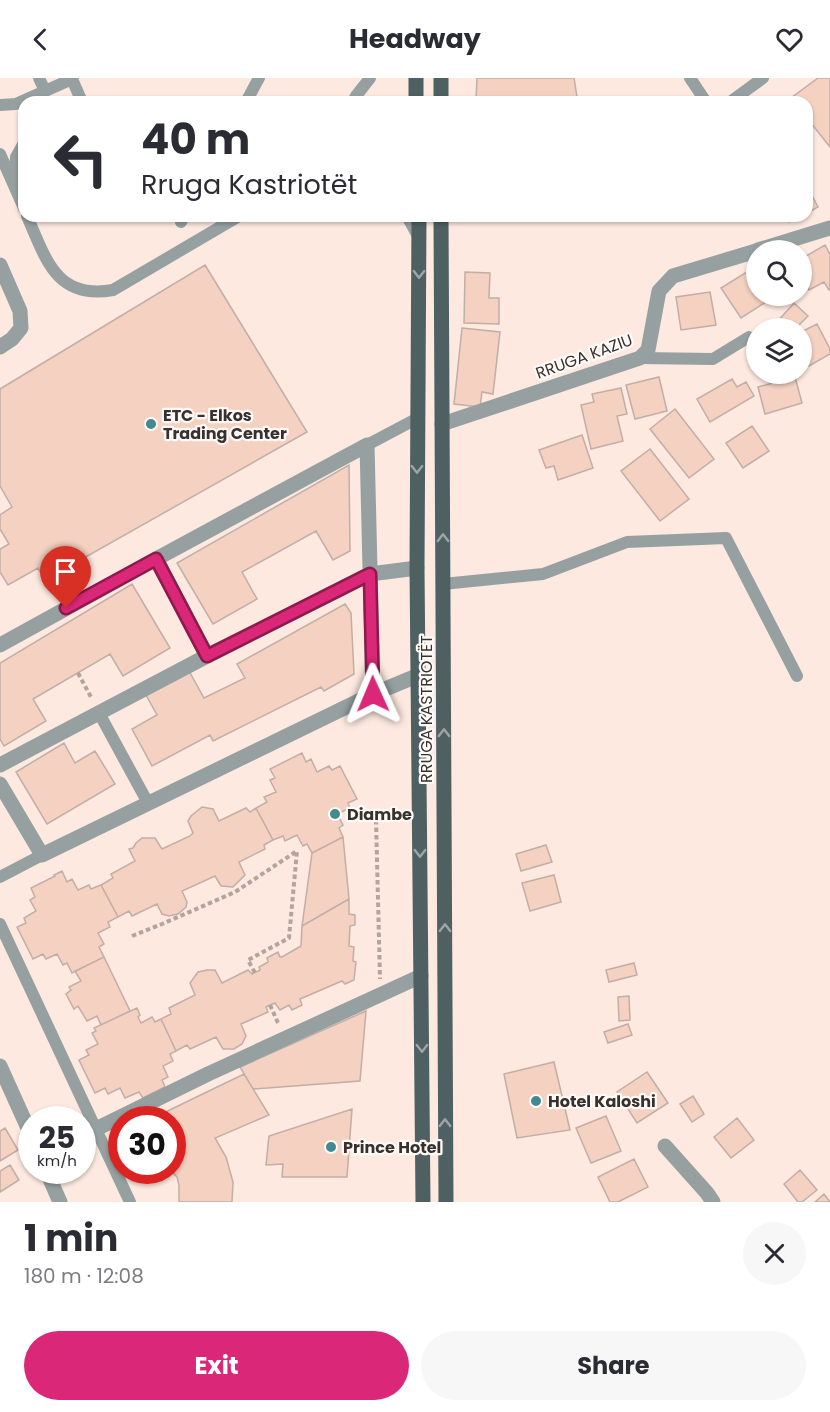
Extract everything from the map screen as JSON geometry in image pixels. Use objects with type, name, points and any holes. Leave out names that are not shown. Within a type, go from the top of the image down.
[{"type":"main road","points":[[416,78],[416,96]]},
{"type":"main road","points":[[441,78],[441,96]]},
{"type":"main road","name":"RRUGA KASTRIOTËT","points":[[419,222],[417,568],[423,1202]]},
{"type":"main road","name":"RRUGA KASTRIOTËT","points":[[441,222],[446,1202]]},
{"type":"street","name":"RRUGA KAZIU","points":[[792,240],[830,228]]},
{"type":"street","name":"RRUGA KAZIU","points":[[442,424],[640,358],[648,350],[659,291],[673,276],[746,254]]},
{"type":"street","points":[[0,265],[20,311],[21,328],[12,339],[0,347]]},
{"type":"street","points":[[0,645],[367,445],[373,694]]},
{"type":"street","points":[[156,559],[207,656]]},
{"type":"street","points":[[0,765],[207,656],[370,574],[417,568]]},
{"type":"street","name":"RRUGA KASTRIOTËT","points":[[42,855],[373,694],[419,675]]},
{"type":"street","points":[[0,784],[42,855]]},
{"type":"street","points":[[96,1129],[208,1074],[421,976]]},
{"type":"street","points":[[0,1066],[18,1106]]},
{"type":"street","points":[[665,1146],[713,1202]]},
{"type":"street","points":[[52,1184],[60,1202]]},
{"type":"lane","points":[[39,78],[45,91]]},
{"type":"lane","points":[[35,96],[73,78],[80,96]]},
{"type":"lane","points":[[249,96],[259,78]]},
{"type":"lane","points":[[356,96],[370,78]]},
{"type":"lane","points":[[690,78],[702,96]]},
{"type":"lane","points":[[738,96],[763,78]]},
{"type":"lane","points":[[0,105],[18,104]]},
{"type":"lane","points":[[0,154],[18,194]]},
{"type":"lane","points":[[15,187],[18,154]]},
{"type":"lane","points":[[30,222],[44,253],[59,277],[69,286],[84,291],[99,292],[113,290],[229,222]]},
{"type":"lane","points":[[410,222],[419,239]]},
{"type":"lane","points":[[640,358],[713,359],[746,339]]},
{"type":"lane","points":[[367,445],[418,418]]},
{"type":"lane","points":[[443,584],[543,574],[627,542],[726,538],[797,676]]},
{"type":"lane","points":[[99,713],[148,803]]},
{"type":"lane","points":[[0,877],[42,855]]},
{"type":"lane","points":[[0,924],[85,1106]]},
{"type":"lane","points":[[96,1129],[130,1202]]},
{"type":"path","points":[[78,673],[99,713]]},
{"type":"path","points":[[376,820],[380,994]]},
{"type":"path","points":[[132,936],[235,892],[297,851],[289,938],[248,960],[255,973]]},
{"type":"building","points":[[477,78],[574,78],[577,96],[476,96]]},
{"type":"building","points":[[818,78],[830,78],[830,147],[813,126],[813,96],[794,96]]},
{"type":"building","points":[[813,197],[818,207],[813,210]]},
{"type":"building","points":[[825,245],[830,254],[830,290],[824,282],[812,288],[812,253]]},
{"type":"building","name":"ETC - Elkos Trading Center","points":[[205,265],[307,432],[45,580],[38,568],[8,585],[0,572],[0,549],[9,544],[0,529],[0,515],[12,507],[0,486],[0,389]]},
{"type":"building","points":[[465,272],[490,273],[489,298],[499,298],[499,324],[464,323]]},
{"type":"building","points":[[746,272],[746,306],[760,306],[741,318],[721,288]]},
{"type":"building","points":[[710,292],[716,325],[681,330],[676,297]]},
{"type":"building","points":[[791,306],[797,306],[808,316],[806,318],[780,318]]},
{"type":"building","points":[[817,324],[830,349],[830,354],[812,364],[812,326]]},
{"type":"building","points":[[462,328],[500,332],[493,394],[482,392],[480,407],[454,404]]},
{"type":"building","points":[[659,377],[667,411],[635,419],[626,385]]},
{"type":"building","points":[[732,379],[737,387],[746,382],[754,396],[710,422],[697,399]]},
{"type":"building","points":[[769,384],[797,384],[802,403],[765,414],[758,387]]},
{"type":"building","points":[[621,388],[627,414],[617,416],[623,441],[591,449],[581,405],[594,402],[592,394]]},
{"type":"building","points":[[675,409],[714,459],[689,478],[650,429]]},
{"type":"building","points":[[752,426],[769,451],[743,468],[726,443]]},
{"type":"building","points":[[582,435],[593,468],[558,480],[554,466],[546,468],[539,450]]},
{"type":"building","points":[[650,449],[689,499],[660,521],[621,471]]},
{"type":"building","points":[[349,465],[350,551],[333,560],[316,531],[242,572],[257,599],[213,624],[177,563]]},
{"type":"building","points":[[132,584],[170,648],[123,676],[110,654],[33,699],[46,721],[4,746],[0,739],[0,663]]},
{"type":"building","points":[[345,604],[351,613],[354,674],[324,691],[321,687],[213,741],[210,735],[152,766],[132,729],[157,715],[146,695],[189,671],[204,698],[245,678],[237,664]]},
{"type":"building","points":[[64,743],[75,763],[95,751],[115,784],[47,824],[16,772]]},
{"type":"building","points":[[302,753],[306,762],[311,759],[317,772],[329,766],[332,770],[340,766],[357,799],[348,803],[350,808],[337,814],[343,825],[339,828],[343,837],[312,853],[307,844],[303,846],[297,835],[285,841],[283,836],[273,840],[256,808],[267,802],[264,797],[276,792],[270,780],[275,778],[270,769]]},
{"type":"building","points":[[202,807],[213,809],[219,821],[246,808],[250,812],[256,808],[273,840],[264,845],[265,849],[239,862],[245,875],[233,887],[221,886],[215,876],[182,891],[187,902],[186,907],[178,914],[169,916],[162,914],[157,904],[132,916],[129,911],[118,917],[101,885],[113,878],[111,874],[135,861],[129,849],[133,848],[142,838],[155,838],[162,849],[190,836],[193,833],[188,821]]},
{"type":"building","points":[[343,837],[349,899],[302,926],[312,853]]},
{"type":"building","points":[[546,845],[552,862],[521,871],[516,854]]},
{"type":"building","points":[[62,871],[67,882],[72,879],[78,890],[89,885],[91,889],[101,885],[118,917],[108,922],[110,927],[98,933],[104,944],[99,947],[104,957],[72,973],[67,963],[63,965],[57,954],[46,959],[43,954],[33,959],[17,927],[26,923],[24,918],[36,911],[30,900],[35,897],[31,888]]},
{"type":"building","points":[[554,875],[561,902],[530,911],[522,883]]},
{"type":"building","points":[[349,899],[349,914],[355,915],[355,925],[350,926],[349,946],[354,947],[353,961],[356,962],[354,980],[345,984],[342,981],[300,999],[302,1005],[292,1010],[289,1005],[280,1010],[275,1003],[266,1007],[268,1012],[241,1024],[246,1036],[242,1044],[234,1049],[223,1049],[216,1037],[190,1049],[187,1045],[176,1051],[161,1019],[171,1014],[169,1008],[195,995],[190,983],[198,972],[215,970],[222,983],[248,970],[252,974],[268,962],[267,958],[278,952],[282,957],[301,946],[302,926]]},
{"type":"building","points":[[104,957],[130,1011],[101,1025],[97,1016],[87,1021],[78,1006],[74,1009],[66,994],[71,990],[69,987],[81,981],[75,971]]},
{"type":"building","points":[[634,963],[637,975],[609,982],[606,970]]},
{"type":"building","points":[[629,996],[630,1020],[619,1021],[618,997]]},
{"type":"building","points":[[137,1008],[141,1023],[152,1017],[155,1022],[161,1019],[176,1051],[170,1054],[173,1061],[163,1066],[168,1077],[162,1080],[165,1087],[143,1098],[139,1092],[125,1098],[120,1088],[108,1094],[105,1088],[95,1093],[79,1060],[89,1055],[86,1050],[98,1044],[92,1033],[96,1031],[94,1028]]},
{"type":"building","points":[[366,1011],[360,1081],[253,1089],[240,1067]]},
{"type":"building","points":[[628,1024],[632,1035],[608,1043],[604,1032]]},
{"type":"building","name":"Hotel Kaloshi","points":[[554,1062],[570,1130],[517,1138],[504,1074]]},
{"type":"building","points":[[647,1072],[668,1103],[637,1123],[617,1092]]},
{"type":"building","points":[[244,1074],[269,1115],[215,1138],[226,1157],[233,1182],[232,1202],[179,1202],[179,1184],[186,1184],[186,1106],[178,1106]]},
{"type":"building","points":[[693,1096],[704,1114],[692,1122],[680,1104]]},
{"type":"building","points":[[352,1109],[347,1177],[282,1177],[283,1164],[266,1165],[269,1136]]},
{"type":"building","points":[[606,1116],[621,1151],[591,1163],[576,1128]]},
{"type":"building","points":[[737,1118],[754,1140],[731,1158],[714,1137]]},
{"type":"building","points":[[5,1128],[18,1150],[0,1161],[0,1131]]},
{"type":"building","points":[[634,1159],[648,1187],[618,1202],[610,1202],[598,1177]]},
{"type":"building","points":[[10,1165],[18,1181],[0,1192],[0,1171]]},
{"type":"building","points":[[800,1170],[817,1190],[802,1202],[798,1202],[784,1184]]},
{"type":"building","points":[[824,1194],[830,1202],[815,1202]]},
{"type":"place","name":"ETC - Elkos Trading Center","points":[[151,424]]},
{"type":"place","name":"Diambe","points":[[335,814]]},
{"type":"place","name":"Hotel Kaloshi","points":[[536,1101]]},
{"type":"place","name":"Prince Hotel","points":[[331,1147]]},
{"type":"route","points":[[66,608],[156,559],[207,656],[370,574],[373,694]]}]
